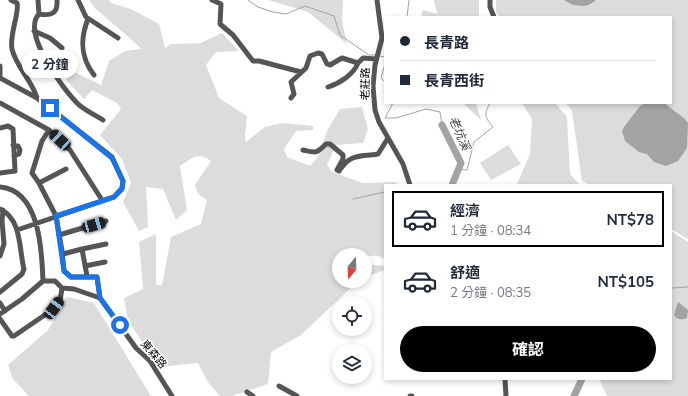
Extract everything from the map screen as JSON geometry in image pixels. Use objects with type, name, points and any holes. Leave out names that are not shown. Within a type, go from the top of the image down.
[{"type":"street","points":[[11,0],[17,3],[18,8],[12,29],[12,50],[37,98]]},
{"type":"street","points":[[38,0],[39,14],[36,18],[34,32],[46,62],[67,91],[81,106],[103,120]]},
{"type":"street","points":[[39,14],[49,16],[54,13],[58,7],[57,0]]},
{"type":"street","points":[[78,0],[88,19],[118,38]]},
{"type":"street","points":[[212,0],[221,4],[220,24],[233,35],[253,61],[259,61],[301,72]]},
{"type":"street","name":"老莊路","points":[[377,0],[382,38],[377,56],[373,86],[374,104],[379,122],[403,164],[410,184]]},
{"type":"street","points":[[490,0],[494,16]]},
{"type":"street","points":[[88,19],[81,42],[89,68],[94,75]]},
{"type":"street","points":[[34,32],[50,38],[62,48]]},
{"type":"street","points":[[291,98],[294,94],[291,82],[306,68],[308,58],[318,53],[322,54],[327,64],[330,65],[342,58],[358,63]]},
{"type":"street","points":[[328,87],[342,81],[354,70],[363,58],[377,56]]},
{"type":"street","points":[[0,66],[0,75]]},
{"type":"street","points":[[0,78],[37,98],[112,158],[123,181],[122,188],[114,197],[17,230]]},
{"type":"street","points":[[0,103],[49,130],[78,160],[102,200]]},
{"type":"street","points":[[0,128],[8,126],[13,129],[15,172],[0,173]]},
{"type":"street","points":[[0,303],[2,312],[43,281],[55,281],[62,288],[74,289],[100,298],[97,277],[71,277],[64,271],[63,254],[56,216],[39,182],[32,173],[42,141],[49,130]]},
{"type":"street","points":[[303,150],[314,153],[318,152],[326,144],[330,144],[343,155],[338,170],[339,171],[349,159],[363,155],[378,154],[388,138]]},
{"type":"street","points":[[39,182],[66,169]]},
{"type":"street","points":[[0,187],[10,189],[19,195],[32,212],[36,223],[42,256],[43,281]]},
{"type":"street","points":[[0,292],[22,274],[24,269],[17,230],[11,218],[1,210]]},
{"type":"street","points":[[0,256],[4,244],[1,210]]},
{"type":"street","points":[[59,235],[106,221]]},
{"type":"street","points":[[63,254],[106,244]]},
{"type":"street","points":[[82,249],[88,276]]},
{"type":"street","points":[[85,266],[105,262]]},
{"type":"street","points":[[0,319],[12,336],[14,336],[54,308],[60,301],[62,288]]},
{"type":"street","name":"東森路","points":[[100,298],[136,348],[150,361],[172,396]]},
{"type":"street","points":[[505,380],[506,396]]},
{"type":"street","points":[[279,386],[297,396]]},
{"type":"street","points":[[247,392],[253,396]]},
{"type":"shaded area","points":[[89,0],[109,0],[111,3],[131,9],[159,24],[165,48],[171,44],[201,43],[222,33],[239,51],[216,52],[206,65],[219,98],[247,116],[246,142],[265,127],[282,123],[313,126],[313,130],[296,131],[284,149],[287,157],[310,166],[318,157],[327,131],[340,109],[362,107],[368,129],[363,143],[336,145],[327,165],[332,172],[363,183],[395,182],[398,184],[384,184],[384,259],[372,256],[372,248],[332,248],[332,288],[351,288],[342,296],[332,296],[332,306],[301,335],[271,352],[268,384],[232,396],[220,396],[208,382],[198,363],[160,367],[128,321],[124,298],[143,289],[139,242],[156,234],[156,285],[162,285],[171,237],[201,224],[207,200],[198,194],[195,185],[211,161],[202,156],[198,156],[180,166],[187,210],[176,220],[163,189],[146,187],[148,227],[139,231],[123,202],[131,183],[122,159],[100,135],[121,109],[117,103],[92,90],[84,99],[66,80],[74,72],[101,85],[109,61],[125,51],[142,49],[95,8]]},
{"type":"shaded area","points":[[268,0],[343,0],[342,21],[347,44],[308,12]]},
{"type":"shaded area","points":[[434,0],[479,0],[479,16],[421,16],[423,10],[437,14]]},
{"type":"shaded area","points":[[496,0],[688,0],[688,239],[672,230],[672,184],[588,184],[582,181],[572,111],[567,104],[672,104],[672,16],[499,16],[496,12]]},
{"type":"shaded area","points":[[564,0],[596,0],[589,5],[580,6]]},
{"type":"shaded area","points":[[464,104],[476,104],[481,120]]},
{"type":"shaded area","points":[[523,104],[556,104],[567,117],[570,174],[579,184],[517,184],[530,154],[532,119]]},
{"type":"shaded area","points":[[644,104],[665,104],[688,123],[687,148],[678,161],[666,166],[654,162],[647,154],[639,152],[625,141],[622,131],[640,106]]},
{"type":"shaded area","points":[[508,145],[521,164],[491,180],[480,163]]},
{"type":"shaded area","points":[[672,232],[688,242],[688,396],[607,396],[599,380],[672,380]]},
{"type":"shaded area","points":[[372,265],[384,266],[384,270],[372,275]]},
{"type":"shaded area","points":[[67,297],[94,303],[151,396],[29,396],[13,379],[8,365],[48,330]]},
{"type":"shaded area","points":[[678,302],[688,310],[687,318],[680,319],[674,315]]},
{"type":"waterway","points":[[248,0],[258,7],[273,12],[286,14],[305,6],[334,16],[340,35],[369,55],[375,55]]},
{"type":"waterway","name":"老坑溪","points":[[407,16],[409,0]]},
{"type":"waterway","points":[[380,56],[384,57]]},
{"type":"waterway","points":[[384,68],[381,78],[384,81]]},
{"type":"waterway","name":"老坑溪","points":[[392,104],[385,118],[396,118],[426,109],[440,112],[442,125]]},
{"type":"waterway","points":[[458,169],[467,170],[474,142],[493,127],[486,115],[490,104]]},
{"type":"waterway","name":"老坑溪","points":[[442,125],[461,163],[452,184]]},
{"type":"waterway","points":[[353,199],[384,192]]},
{"type":"waterway","points":[[672,288],[688,287]]},
{"type":"waterway","name":"老坑溪","points":[[574,396],[582,380]]},
{"type":"route","points":[[50,108],[105,150],[117,165],[123,181],[120,193],[114,197],[56,216],[64,271],[66,275],[71,277],[97,277],[100,298],[120,325]]}]
